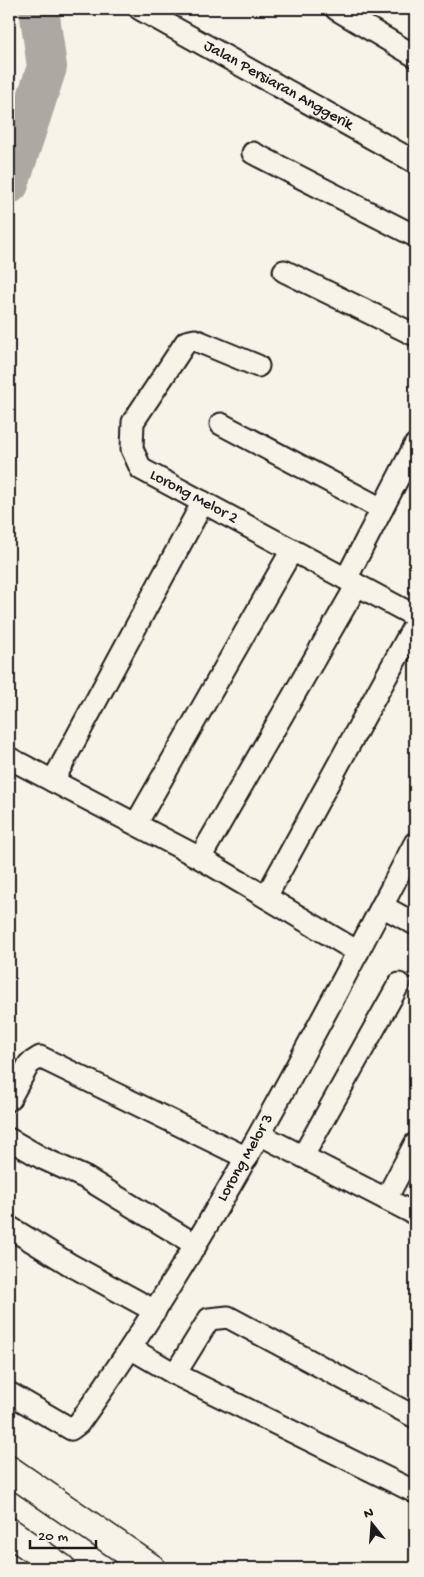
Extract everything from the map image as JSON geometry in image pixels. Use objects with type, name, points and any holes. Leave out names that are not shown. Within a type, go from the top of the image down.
[{"type":"highway","points":[[9,1470],[151,1568]]},
{"type":"highway","points":[[9,1480],[138,1568]]},
{"type":"highway","points":[[9,1532],[62,1568]]},
{"type":"street","name":"Jalan Persiaran Anggerik","points":[[140,9],[415,162]]},
{"type":"street","points":[[336,9],[415,56]]},
{"type":"street","points":[[253,153],[415,236]]},
{"type":"street","points":[[284,271],[415,335]]},
{"type":"street","name":"Lorong Melor 2","points":[[258,366],[195,340],[186,342],[133,422],[132,448],[142,469],[415,616]]},
{"type":"street","points":[[221,424],[382,509]]},
{"type":"street","points":[[200,858],[352,582],[382,509],[415,445]]},
{"type":"street","points":[[53,781],[203,502]]},
{"type":"street","points":[[136,824],[292,550]]},
{"type":"street","points":[[266,897],[415,624]]},
{"type":"street","points":[[9,758],[200,858],[358,952]]},
{"type":"street","name":"Lorong Melor 3","points":[[9,1393],[71,1429],[79,1424],[132,1349],[261,1135],[415,843]]},
{"type":"street","points":[[382,906],[415,924]]},
{"type":"street","points":[[303,1156],[399,984]]},
{"type":"street","points":[[9,1100],[29,1064],[40,1057],[247,1158]]},
{"type":"street","points":[[261,1135],[415,1214]]},
{"type":"street","points":[[9,1139],[42,1158],[86,1178],[196,1245]]},
{"type":"street","points":[[386,1199],[415,1144]]},
{"type":"street","points":[[9,1227],[69,1264],[154,1311]]},
{"type":"street","points":[[175,1374],[209,1319],[228,1317],[415,1416]]},
{"type":"street","points":[[132,1349],[175,1374],[415,1492]]},
{"type":"waterway","points":[[9,184],[47,67],[39,9]]}]
